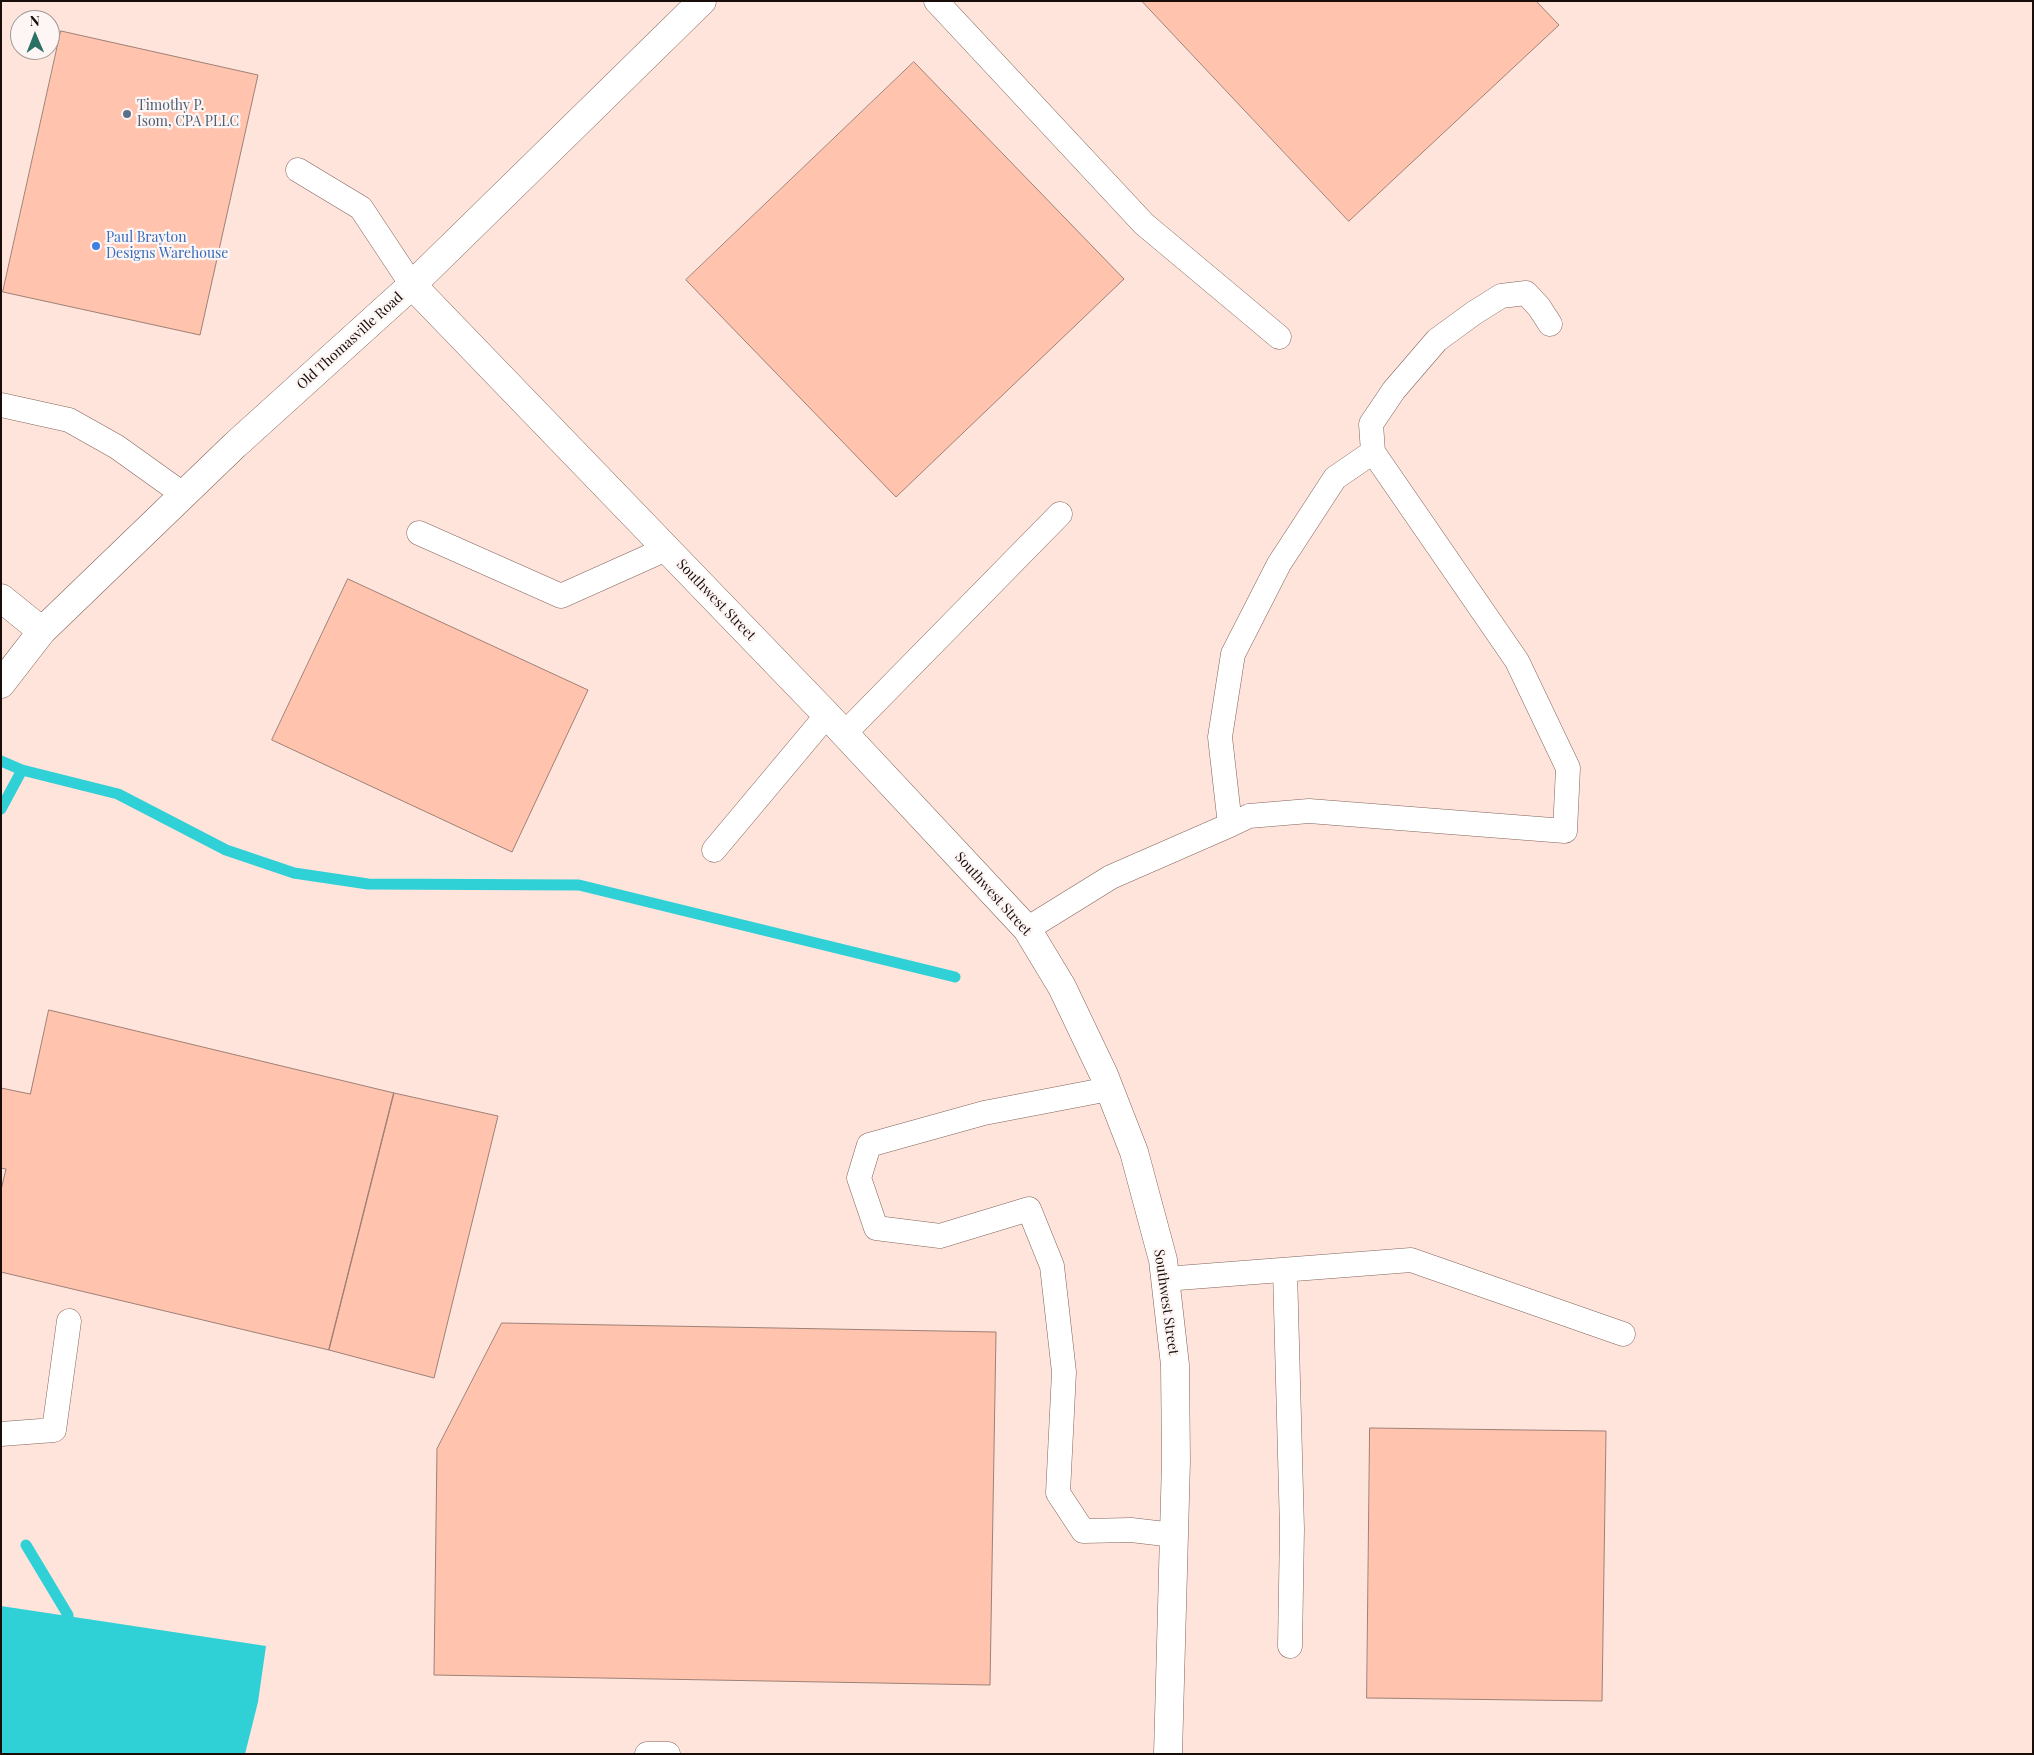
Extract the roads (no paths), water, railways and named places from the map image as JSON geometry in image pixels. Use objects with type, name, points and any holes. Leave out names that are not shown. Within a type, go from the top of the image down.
[{"type":"street","name":"Old Thomasville Road","points":[[1,684],[42,632],[235,445],[412,284],[702,1]]},
{"type":"street","name":"Southwest Street","points":[[412,284],[835,724],[1027,928],[1062,987],[1109,1089],[1134,1152],[1163,1260],[1175,1365],[1176,1461],[1168,1754]]},
{"type":"street","points":[[1,598],[42,632]]},
{"type":"lane","points":[[936,1],[1144,224],[1279,337]]},
{"type":"lane","points":[[298,170],[361,208],[412,284]]},
{"type":"lane","points":[[1027,928],[1111,877],[1248,816],[1310,811],[1565,831],[1568,768],[1517,661],[1373,452],[1371,424],[1394,390],[1437,340],[1501,296],[1526,293],[1538,306],[1550,324]]},
{"type":"lane","points":[[1,404],[69,420],[117,447],[184,495]]},
{"type":"lane","points":[[1230,825],[1220,737],[1233,654],[1279,564],[1335,478],[1373,452]]},
{"type":"lane","points":[[714,850],[835,724],[1060,514]]},
{"type":"lane","points":[[419,533],[561,596],[666,549]]},
{"type":"lane","points":[[1109,1089],[984,1113],[869,1146],[859,1178],[876,1228],[940,1236],[1028,1209],[1052,1266],[1064,1372],[1058,1493],[1083,1531],[1131,1530],[1174,1534]]},
{"type":"lane","points":[[1165,1279],[1411,1260],[1623,1334]]},
{"type":"lane","points":[[1285,1270],[1292,1529],[1290,1646]]},
{"type":"lane","points":[[1,1434],[54,1430],[69,1321]]},
{"type":"lane","points":[[647,1754],[668,1754]]},
{"type":"water","points":[[1,1606],[266,1646],[258,1702],[245,1754],[1,1754]]},
{"type":"waterway","points":[[1,761],[22,770],[118,794],[226,850],[294,873],[368,884],[579,885],[955,977]]},
{"type":"waterway","points":[[1,809],[22,770]]},
{"type":"waterway","points":[[26,1545],[68,1615],[69,1630]]},
{"type":"place","name":"Timothy P. Isom, CPA PLLC","points":[[127,114]]},
{"type":"place","name":"Paul Brayton Designs Warehouse","points":[[96,246]]}]
